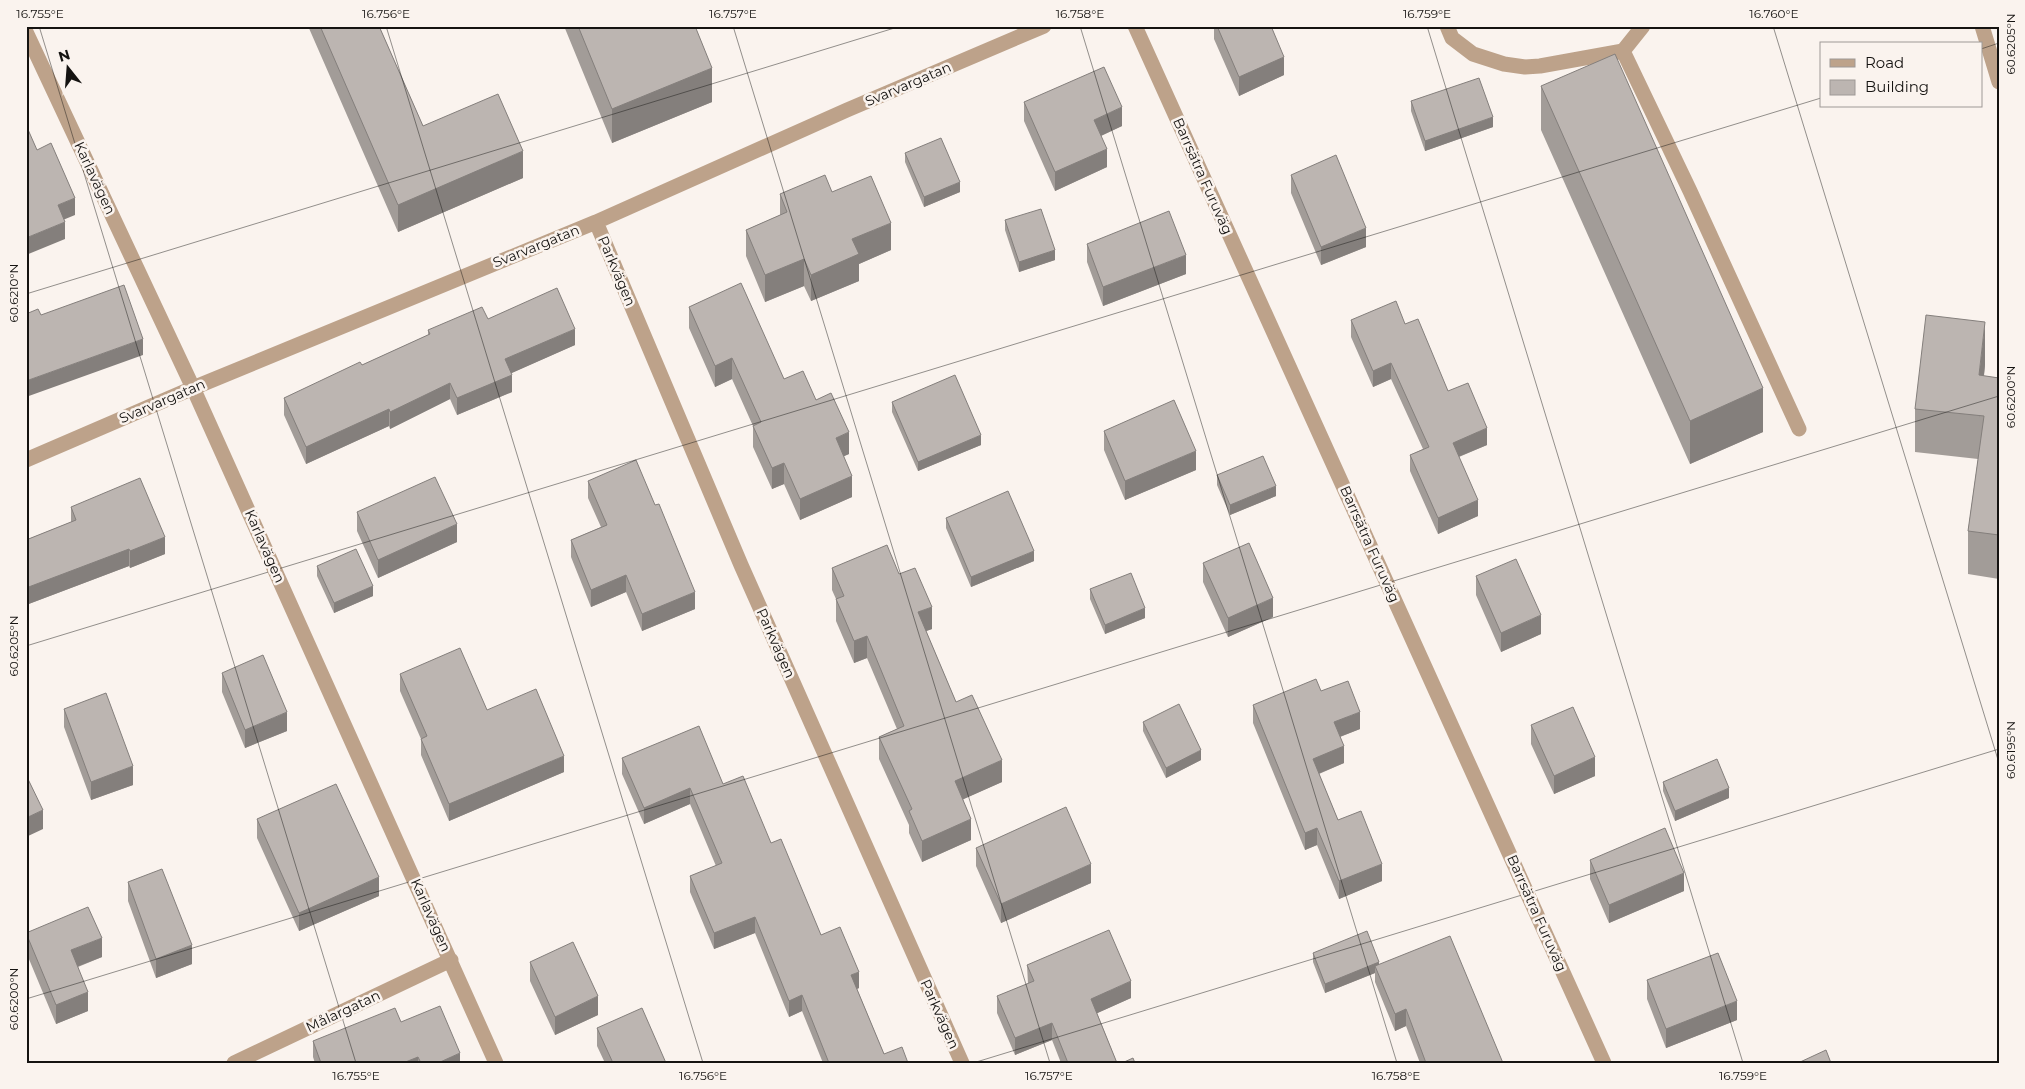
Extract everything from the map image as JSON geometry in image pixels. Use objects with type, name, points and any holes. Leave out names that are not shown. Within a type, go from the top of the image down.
[{"type":"street","name":"Svarvargatan","points":[[26,460],[193,388],[596,222],[847,110],[1044,26]]},
{"type":"street","name":"Barrsätra Furuväg","points":[[1135,26],[1604,1063]]},
{"type":"street","points":[[1447,26],[1452,38],[1474,54],[1504,64],[1525,67],[1623,51],[1643,26]]},
{"type":"street","points":[[1982,26],[1999,82]]},
{"type":"street","name":"Karlavägen","points":[[26,32],[193,388],[496,1063]]},
{"type":"street","points":[[1623,51],[1694,199],[1799,429]]},
{"type":"street","name":"Parkvägen","points":[[596,222],[741,565],[962,1063]]},
{"type":"street","name":"Målargatan","points":[[234,1063],[451,960]]},
{"type":"building","points":[[320,26],[379,26],[423,126],[498,94],[523,151],[398,205]]},
{"type":"building","points":[[578,26],[695,26],[712,68],[612,109]]},
{"type":"building","points":[[1217,26],[1271,26],[1284,57],[1239,77]]},
{"type":"building","points":[[1615,54],[1763,388],[1690,421],[1541,86]]},
{"type":"building","points":[[1104,67],[1122,107],[1094,120],[1107,149],[1055,172],[1024,102]]},
{"type":"building","points":[[1479,78],[1493,117],[1425,141],[1411,101]]},
{"type":"building","points":[[26,125],[37,150],[51,143],[75,198],[58,205],[65,222],[26,238]]},
{"type":"building","points":[[941,138],[960,182],[924,197],[905,153]]},
{"type":"building","points":[[1336,155],[1366,228],[1321,247],[1291,175]]},
{"type":"building","points":[[825,175],[832,192],[871,176],[891,223],[852,239],[859,254],[811,275],[804,259],[765,275],[746,230],[787,212],[780,194]]},
{"type":"building","points":[[1041,209],[1055,250],[1019,262],[1005,220]]},
{"type":"building","points":[[1169,211],[1186,255],[1103,287],[1087,244]]},
{"type":"building","points":[[741,283],[784,379],[803,371],[816,400],[831,393],[849,432],[836,438],[852,476],[800,499],[784,463],[772,468],[753,426],[761,422],[732,358],[715,366],[689,307]]},
{"type":"building","points":[[124,285],[143,339],[26,381],[26,314],[38,309],[41,315]]},
{"type":"building","points":[[557,288],[575,329],[505,359],[512,375],[457,398],[450,383],[390,412],[389,409],[306,447],[284,398],[360,362],[362,365],[430,334],[428,330],[482,307],[488,319]]},
{"type":"building","points":[[1396,301],[1405,324],[1418,319],[1448,391],[1468,383],[1487,428],[1453,443],[1478,500],[1438,518],[1410,455],[1429,447],[1391,363],[1373,371],[1351,320]]},
{"type":"building","points":[[1926,315],[1985,322],[1979,375],[1999,378],[1999,535],[1968,531],[1984,416],[1915,409]]},
{"type":"building","points":[[955,375],[981,435],[918,462],[892,402]]},
{"type":"building","points":[[1174,400],[1196,451],[1125,481],[1104,431]]},
{"type":"building","points":[[1263,456],[1276,486],[1230,505],[1217,475]]},
{"type":"building","points":[[636,460],[655,505],[659,504],[695,592],[642,614],[626,575],[591,590],[571,540],[607,525],[588,481]]},
{"type":"building","points":[[435,477],[457,524],[378,560],[357,512]]},
{"type":"building","points":[[140,478],[165,537],[26,588],[26,540],[76,520],[71,507]]},
{"type":"building","points":[[1008,491],[1034,551],[971,577],[946,518]]},
{"type":"building","points":[[1249,543],[1273,598],[1228,618],[1203,563]]},
{"type":"building","points":[[887,545],[899,574],[915,568],[932,607],[918,612],[956,702],[972,695],[1002,760],[955,781],[971,819],[922,841],[909,811],[912,809],[879,737],[904,726],[867,636],[854,641],[836,599],[844,596],[832,568]]},
{"type":"building","points":[[356,549],[373,586],[334,603],[317,566]]},
{"type":"building","points":[[1516,559],[1541,615],[1501,633],[1476,576]]},
{"type":"building","points":[[1131,573],[1145,608],[1105,625],[1090,589]]},
{"type":"building","points":[[460,648],[487,710],[536,689],[564,756],[449,804],[421,739],[427,736],[400,674]]},
{"type":"building","points":[[263,655],[287,712],[245,730],[222,673]]},
{"type":"building","points":[[1316,679],[1321,691],[1348,681],[1360,712],[1334,722],[1344,746],[1313,759],[1338,820],[1361,811],[1382,864],[1339,881],[1317,828],[1305,833],[1253,705]]},
{"type":"building","points":[[106,693],[133,766],[91,782],[64,709]]},
{"type":"building","points":[[1179,704],[1201,750],[1166,768],[1143,722]]},
{"type":"building","points":[[1573,707],[1595,757],[1554,776],[1531,725]]},
{"type":"building","points":[[699,726],[723,784],[743,776],[771,843],[781,839],[821,935],[840,927],[859,972],[851,975],[884,1054],[902,1047],[908,1063],[829,1063],[802,995],[789,1001],[755,917],[714,933],[690,876],[722,863],[690,788],[644,808],[622,758]]},
{"type":"building","points":[[1717,759],[1729,788],[1675,811],[1663,782]]},
{"type":"building","points":[[26,775],[43,810],[26,818]]},
{"type":"building","points":[[336,784],[379,877],[299,913],[257,819]]},
{"type":"building","points":[[1066,807],[1091,864],[1001,904],[976,848]]},
{"type":"building","points":[[1665,828],[1684,873],[1609,905],[1590,860]]},
{"type":"building","points":[[162,869],[192,945],[156,959],[128,882]]},
{"type":"building","points":[[88,907],[102,938],[71,950],[88,992],[56,1005],[26,933]]},
{"type":"building","points":[[1109,930],[1131,981],[1091,999],[1117,1063],[1068,1063],[1052,1023],[1015,1038],[997,996],[1034,981],[1027,965]]},
{"type":"building","points":[[1367,931],[1379,962],[1325,984],[1313,953]]},
{"type":"building","points":[[1450,936],[1503,1063],[1426,1063],[1406,1009],[1395,1014],[1375,966]]},
{"type":"building","points":[[573,942],[598,996],[555,1017],[530,962]]},
{"type":"building","points":[[1718,953],[1737,1001],[1666,1029],[1647,980]]},
{"type":"building","points":[[440,1006],[460,1053],[438,1063],[421,1063],[418,1057],[403,1063],[321,1063],[313,1041],[395,1008],[401,1022]]},
{"type":"building","points":[[642,1008],[666,1063],[613,1063],[597,1028]]},
{"type":"building","points":[[1826,1050],[1831,1063],[1798,1063]]},
{"type":"building","points":[[1133,1058],[1135,1063],[1122,1063]]}]
